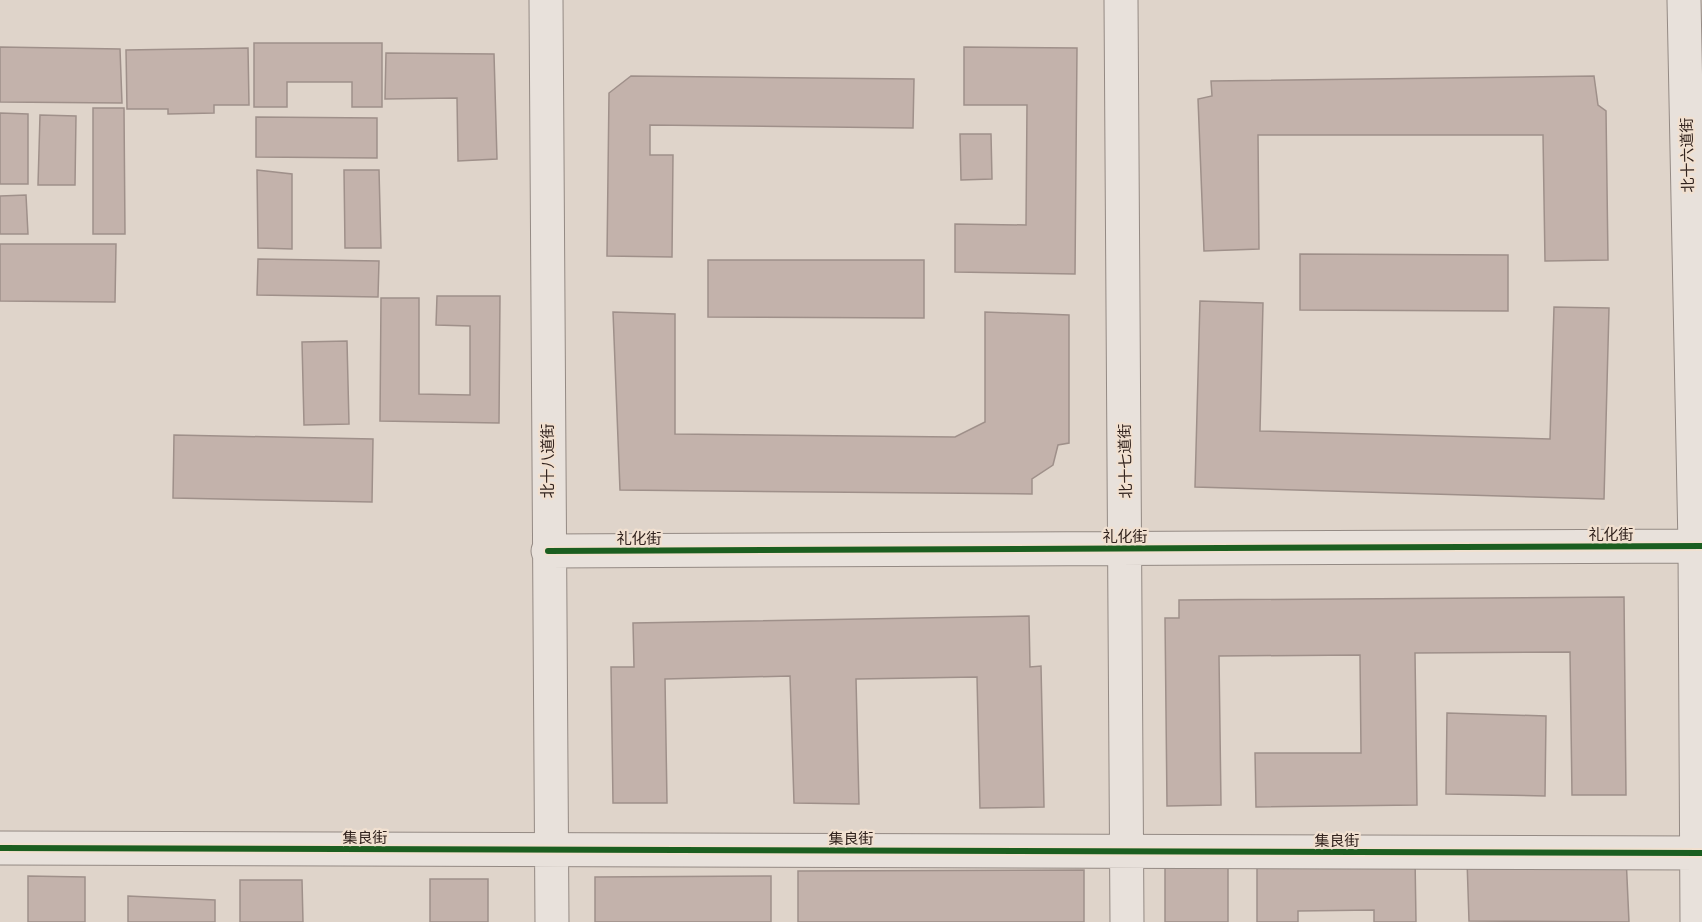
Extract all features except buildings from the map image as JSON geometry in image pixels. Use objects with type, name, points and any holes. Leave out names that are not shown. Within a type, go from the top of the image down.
[{"type":"street","name":"北十八道街","points":[[546,0],[552,922]]},
{"type":"street","name":"北十七道街","points":[[1121,0],[1127,922]]},
{"type":"street","name":"北十六道街","points":[[1684,0],[1698,546],[1700,853],[1698,922]]},
{"type":"street","name":"礼化街","points":[[548,550],[1698,546]]},
{"type":"street","name":"集良街","points":[[0,848],[1700,853]]},
{"type":"cycle path","points":[[548,551],[1702,546]]},
{"type":"cycle path","points":[[0,848],[1702,853]]}]
